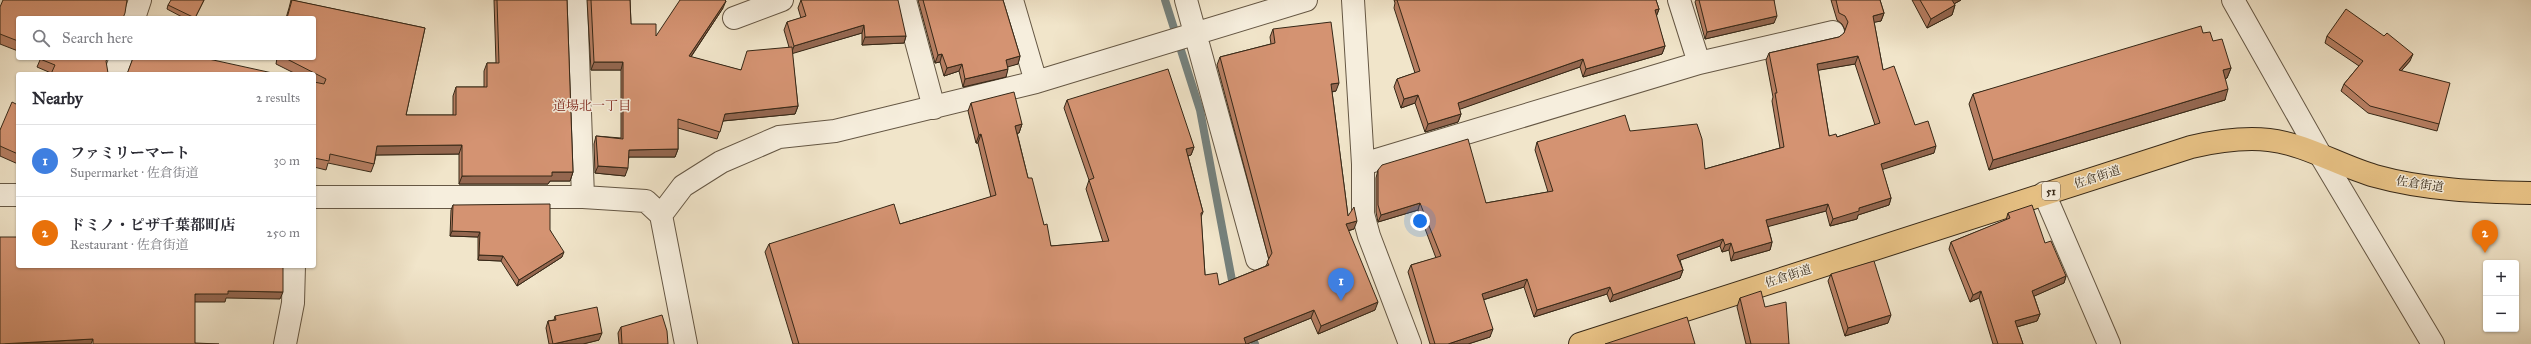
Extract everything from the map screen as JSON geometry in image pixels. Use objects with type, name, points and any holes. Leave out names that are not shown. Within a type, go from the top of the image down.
[{"type":"highway","name":"佐倉街道","points":[[1586,343],[2191,146],[2220,140],[2270,140],[2398,181],[2428,186],[2531,193]]},
{"type":"street","points":[[135,16],[140,0]]},
{"type":"street","points":[[576,0],[583,197]]},
{"type":"street","points":[[734,18],[782,0]]},
{"type":"street","points":[[906,0],[934,108]]},
{"type":"street","points":[[1012,0],[1036,82]]},
{"type":"street","points":[[1186,0],[1191,36],[1257,259]]},
{"type":"street","points":[[661,215],[683,186],[721,162],[779,137],[834,131],[934,108],[1036,82],[1306,0]]},
{"type":"street","points":[[1353,0],[1363,164],[1363,214],[1367,229],[1410,344]]},
{"type":"street","points":[[1679,0],[1699,63]]},
{"type":"street","points":[[2233,0],[2321,156],[2433,344]]},
{"type":"street","points":[[1363,164],[1699,63],[1833,32]]},
{"type":"street","points":[[116,72],[120,60]]},
{"type":"street","points":[[2044,194],[2109,344]]},
{"type":"street","points":[[0,195],[16,195]]},
{"type":"street","points":[[316,197],[583,197],[646,202],[661,215],[686,344]]},
{"type":"street","points":[[285,344],[293,303],[294,268]]},
{"type":"building","points":[[3,0],[127,0],[124,16],[16,16],[16,40],[0,34],[0,7]]},
{"type":"building","points":[[171,0],[204,0],[196,16],[191,16],[168,5]]},
{"type":"building","points":[[292,0],[425,28],[406,115],[456,115],[456,87],[487,87],[487,63],[499,63],[497,0],[567,0],[573,172],[552,172],[552,176],[462,176],[462,145],[377,146],[374,164],[330,154],[329,161],[316,158],[316,82],[324,84],[326,79],[316,74],[316,72],[312,72],[289,60],[316,60],[316,16],[288,16]]},
{"type":"building","points":[[591,0],[630,0],[631,24],[656,24],[656,36],[680,0],[725,0],[726,1],[689,56],[741,70],[747,51],[792,47],[798,106],[725,114],[720,132],[678,119],[678,149],[629,150],[628,168],[598,166],[596,136],[623,139],[623,62],[594,62]]},
{"type":"building","points":[[801,0],[898,0],[906,36],[865,37],[864,25],[794,46],[787,22],[806,16]]},
{"type":"building","points":[[923,0],[1003,0],[1020,56],[1006,60],[1008,69],[965,79],[962,64],[947,68],[942,54],[938,55]]},
{"type":"building","points":[[1397,0],[1656,0],[1659,9],[1655,10],[1665,46],[1586,69],[1583,59],[1458,103],[1461,114],[1428,124],[1418,95],[1404,99],[1397,79],[1420,71]]},
{"type":"building","points":[[1699,0],[1774,0],[1777,16],[1707,32]]},
{"type":"building","points":[[1836,0],[1880,0],[1884,13],[1873,16],[1883,70],[1894,66],[1915,125],[1928,121],[1936,146],[1881,164],[1891,198],[1859,208],[1859,211],[1833,219],[1828,204],[1766,220],[1772,242],[1734,253],[1731,243],[1725,245],[1723,239],[1677,255],[1683,270],[1613,295],[1610,287],[1537,310],[1527,279],[1482,294],[1493,329],[1448,344],[1435,344],[1411,265],[1441,256],[1420,203],[1381,215],[1378,205],[1378,170],[1382,165],[1468,139],[1486,203],[1553,191],[1537,142],[1625,115],[1630,131],[1697,124],[1702,139],[1705,169],[1784,147],[1775,93],[1777,93],[1769,53],[1839,37],[1844,33],[1848,22],[1845,16],[1839,13]],"holes":[[[1858,56],[1880,123],[1837,137],[1836,134],[1829,136],[1817,64]]]},
{"type":"building","points":[[1920,0],[1952,0],[1955,5],[1931,19]]},
{"type":"building","points":[[2346,9],[2384,36],[2387,33],[2413,54],[2399,70],[2450,83],[2439,124],[2370,106],[2344,84],[2363,61],[2327,36]]},
{"type":"building","points":[[1331,22],[1339,83],[1331,84],[1348,216],[1354,207],[1357,221],[1346,224],[1378,302],[1321,326],[1314,310],[1244,338],[1246,344],[799,344],[769,244],[894,204],[900,224],[996,195],[981,134],[979,135],[971,103],[1014,92],[1022,124],[1015,126],[1028,178],[1032,178],[1044,225],[1047,224],[1051,246],[1109,241],[1089,180],[1094,178],[1067,100],[1168,69],[1194,147],[1186,149],[1203,212],[1201,213],[1205,275],[1217,273],[1219,285],[1269,265],[1267,262],[1272,253],[1220,57],[1275,43],[1273,29]]},
{"type":"building","points":[[2201,26],[2203,33],[2210,32],[2213,41],[2222,39],[2231,68],[2223,70],[2228,89],[1993,160],[1973,94]]},
{"type":"building","points":[[42,60],[107,60],[108,72],[52,72],[55,65]]},
{"type":"building","points":[[132,60],[213,60],[268,72],[128,72]]},
{"type":"building","points":[[12,102],[16,104],[16,153],[0,146],[0,130]]},
{"type":"building","points":[[550,204],[550,230],[564,252],[519,280],[503,256],[479,255],[480,232],[452,231],[453,205]]},
{"type":"building","points":[[2032,205],[2045,243],[2051,241],[2066,276],[2032,291],[2040,314],[2015,321],[2023,344],[1998,344],[1981,291],[1973,295],[1951,242],[2010,218],[2008,213]]},
{"type":"building","points":[[0,237],[16,237],[16,268],[283,268],[283,292],[228,291],[228,294],[195,294],[195,343],[219,344],[93,344],[93,339],[0,344]]},
{"type":"building","points":[[1874,261],[1891,315],[1848,328],[1831,274]]},
{"type":"building","points":[[1761,291],[1765,307],[1786,302],[1789,344],[1751,344],[1740,298]]},
{"type":"building","points":[[597,307],[602,333],[553,344],[548,321],[556,320],[555,316]]},
{"type":"building","points":[[662,315],[667,331],[668,344],[622,344],[621,327]]},
{"type":"building","points":[[1687,317],[1695,344],[1605,344]]},
{"type":"waterway","points":[[1165,0],[1200,110],[1234,291]]},
{"type":"waterway","points":[[1249,331],[1255,344]]},
{"type":"place","name":"ドミノ・ピザ千葉都町店","points":[[2485,253]]},
{"type":"place","name":"ファミリーマート","points":[[1341,301]]},
{"type":"district","name":"道場北一丁目","points":[[592,106]]}]
